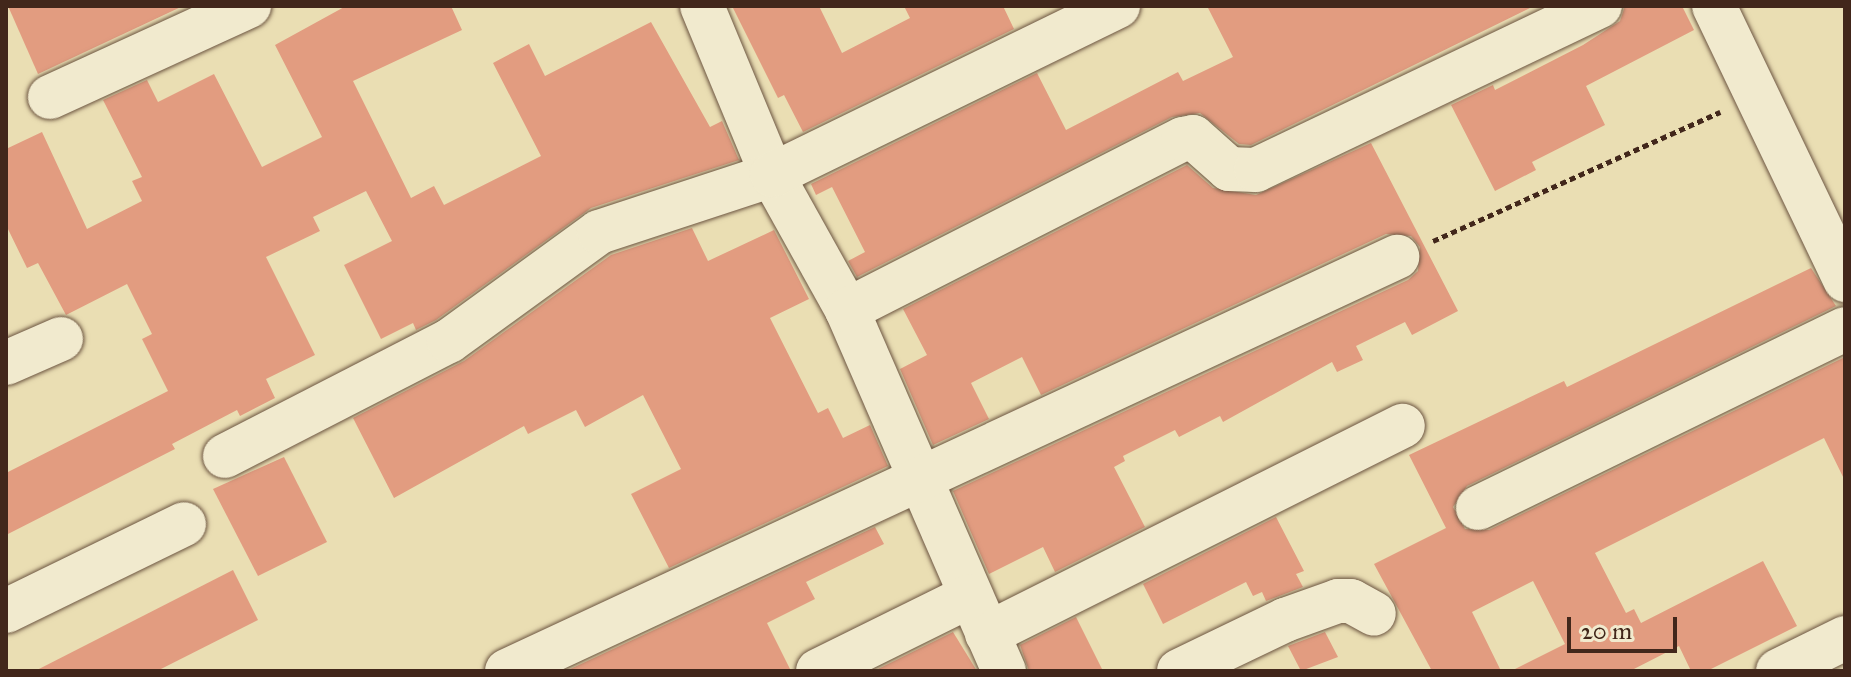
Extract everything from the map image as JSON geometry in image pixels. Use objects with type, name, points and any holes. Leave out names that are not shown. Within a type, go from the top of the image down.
[{"type":"street","points":[[50,97],[249,6]]},
{"type":"street","points":[[702,6],[772,175],[847,310],[921,474],[987,634]]},
{"type":"street","points":[[225,456],[449,341],[599,232],[772,175],[1118,6]]},
{"type":"street","points":[[847,310],[1183,139],[1193,137],[1229,169],[1256,170],[1600,6]]},
{"type":"street","points":[[1714,6],[1845,280]]},
{"type":"street","points":[[507,671],[921,474],[1397,257]]},
{"type":"street","points":[[1478,508],[1845,329]]},
{"type":"street","points":[[6,363],[61,339]]},
{"type":"street","points":[[818,671],[987,634],[1403,426]]},
{"type":"street","points":[[6,611],[184,524]]},
{"type":"street","points":[[1179,671],[1285,620],[1338,601],[1351,601],[1374,614]]},
{"type":"street","points":[[1778,671],[1845,638]]},
{"type":"path","points":[[1397,257],[1757,95]]},
{"type":"building","points":[[8,6],[183,6],[38,74]]},
{"type":"building","points":[[346,6],[451,6],[462,30],[353,81],[411,198],[434,186],[444,205],[541,156],[493,63],[529,44],[545,76],[651,22],[710,127],[722,121],[739,160],[591,208],[436,320],[416,330],[413,323],[381,339],[344,265],[392,241],[366,191],[313,217],[320,231],[266,257],[315,355],[266,379],[275,398],[240,416],[237,410],[172,444],[175,449],[6,535],[6,473],[168,391],[142,339],[152,334],[127,284],[66,315],[38,263],[27,268],[6,225],[6,149],[42,132],[87,229],[142,201],[132,181],[142,177],[103,100],[147,80],[158,102],[214,74],[262,167],[322,137],[275,45]]},
{"type":"building","points":[[732,6],[819,6],[842,53],[910,18],[904,6],[1003,6],[1014,29],[803,132],[784,95],[778,98]]},
{"type":"building","points":[[1207,6],[1534,6],[1251,145],[1239,144],[1200,113],[1172,117],[857,277],[848,261],[865,252],[832,187],[816,195],[811,184],[1037,73],[1066,130],[1178,72],[1183,81],[1233,57]]},
{"type":"building","points":[[1625,6],[1682,6],[1694,30],[1586,86],[1605,125],[1532,162],[1536,170],[1495,191],[1451,105],[1493,85],[1495,90],[1583,45],[1620,21]]},
{"type":"building","points":[[1371,143],[1458,311],[1412,335],[1405,322],[1356,346],[1363,360],[1337,372],[1332,362],[1223,422],[1220,416],[1179,437],[1175,430],[1123,456],[1125,461],[1114,467],[1145,527],[1055,572],[1043,547],[989,574],[953,491],[1408,280],[1418,271],[1420,247],[1411,236],[1386,234],[1041,395],[1022,357],[971,383],[989,419],[933,445],[900,369],[927,355],[903,309],[1187,165],[1213,188],[1256,195]]},
{"type":"building","points":[[692,228],[708,261],[774,230],[809,299],[770,318],[818,413],[828,408],[843,438],[870,425],[888,466],[669,568],[631,494],[681,469],[643,395],[585,427],[576,410],[528,434],[524,426],[394,498],[353,418],[464,361],[611,255]]},
{"type":"building","points":[[1811,268],[1836,306],[1467,486],[1453,507],[1465,529],[1489,530],[1845,357],[1845,481],[1824,438],[1595,553],[1626,613],[1634,609],[1641,623],[1763,561],[1797,626],[1707,671],[1691,671],[1679,646],[1630,671],[1511,671],[1565,644],[1533,581],[1472,612],[1501,671],[1432,671],[1374,564],[1446,528],[1409,455],[1564,381],[1567,387]]},
{"type":"building","points":[[284,457],[327,542],[258,576],[213,489]]},
{"type":"building","points":[[1276,517],[1304,571],[1296,574],[1303,587],[1266,601],[1262,592],[1253,596],[1246,582],[1163,624],[1143,584]]},
{"type":"building","points":[[875,527],[884,544],[806,582],[815,599],[767,623],[791,671],[566,671]]},
{"type":"building","points":[[233,570],[258,620],[157,671],[35,671]]},
{"type":"building","points":[[1076,617],[1103,671],[1029,671],[1020,645]]},
{"type":"building","points":[[953,632],[977,671],[874,671]]},
{"type":"building","points":[[1325,632],[1338,657],[1301,671],[1288,646]]}]
